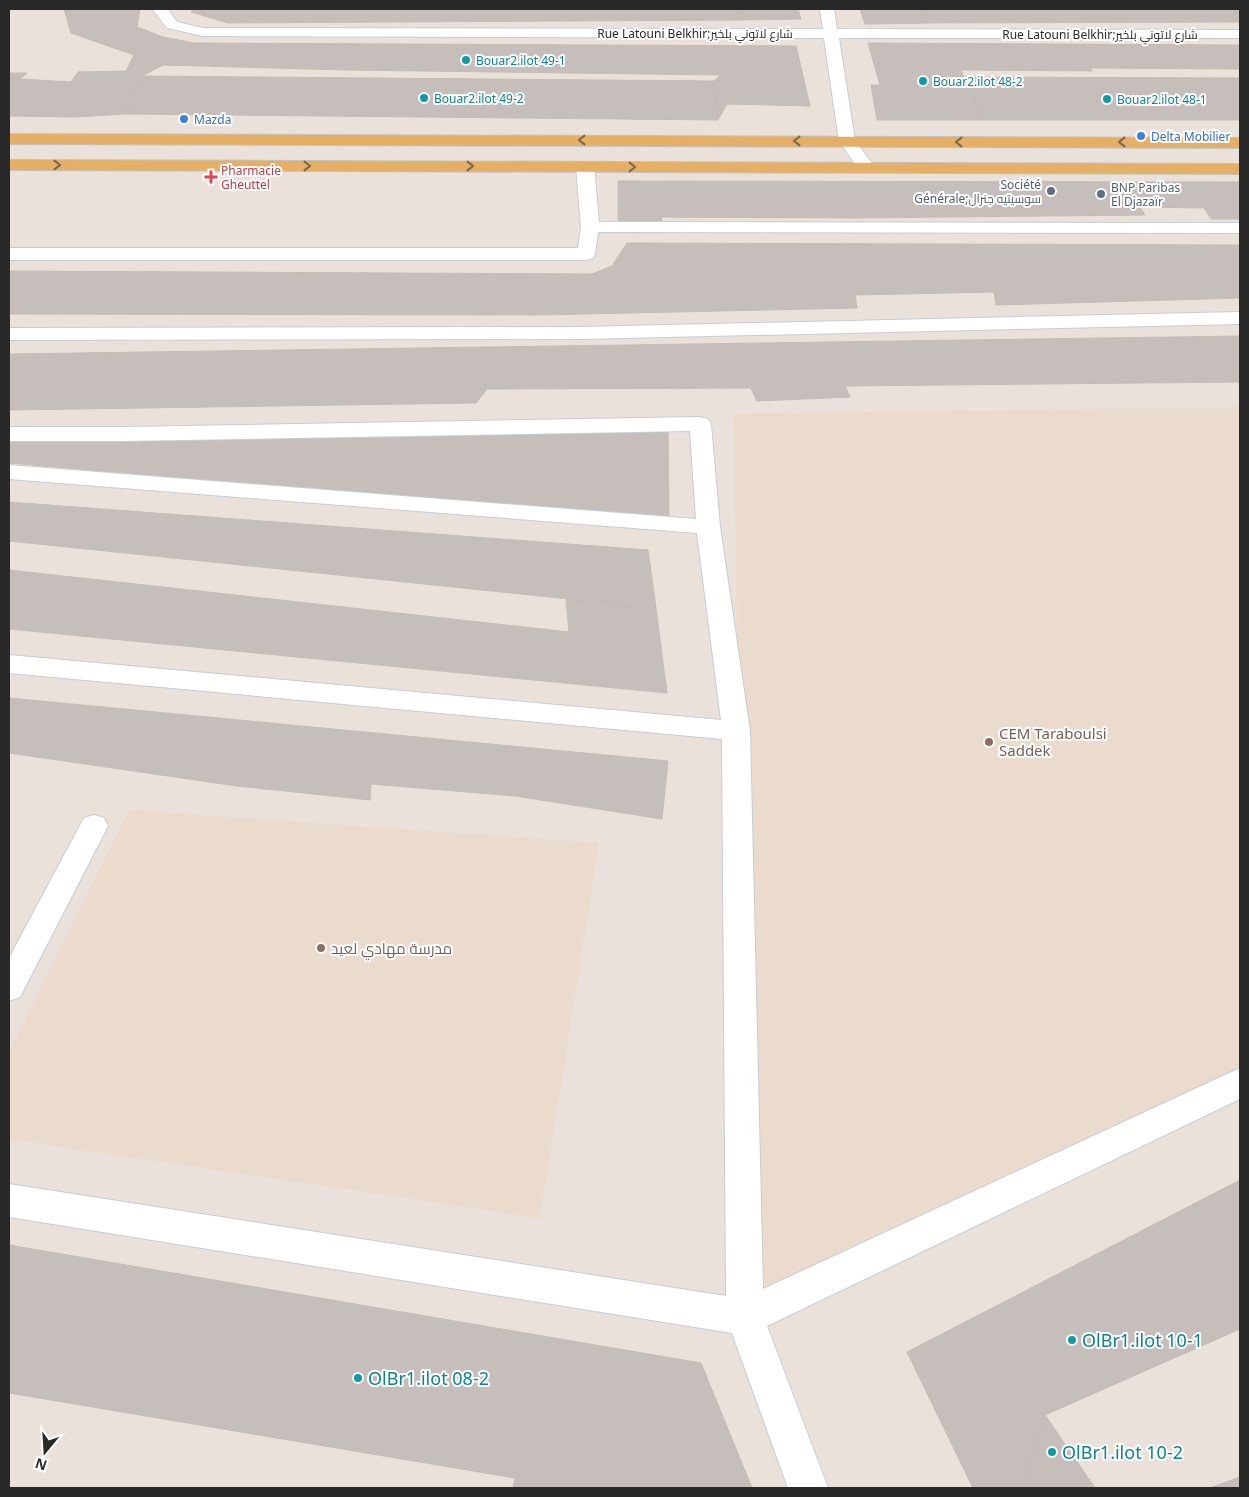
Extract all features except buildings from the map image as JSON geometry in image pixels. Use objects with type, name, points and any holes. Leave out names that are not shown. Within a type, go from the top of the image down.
[{"type":"main road","points":[[9,139],[1240,143]]},
{"type":"main road","points":[[9,165],[1240,169]]},
{"type":"street","name":"Rue Latouni Belkhir;شارع لاتوني بلخير","points":[[163,9],[161,11],[172,25],[203,32],[1240,34]]},
{"type":"street","points":[[827,9],[847,141],[866,167]]},
{"type":"street","points":[[9,254],[586,254],[590,227],[586,167]]},
{"type":"street","points":[[590,227],[1240,228]]},
{"type":"street","points":[[9,334],[581,333],[1240,318]]},
{"type":"street","points":[[9,434],[145,434],[700,424],[708,527],[736,732],[745,1317],[808,1488]]},
{"type":"street","points":[[9,472],[708,527]]},
{"type":"street","points":[[9,664],[736,732]]},
{"type":"street","points":[[9,988],[94,826]]},
{"type":"street","points":[[9,1201],[745,1317],[1240,1083]]},
{"type":"shaded area","name":"CEM Taraboulsi Saddek","points":[[1240,407],[1240,1069],[745,1317],[734,414]]},
{"type":"shaded area","name":"مدرسة مهادي لعيد","points":[[129,810],[599,843],[540,1218],[9,1139],[9,1052]]},
{"type":"place","name":"Bouar2.ilot 49-1","points":[[466,60]]},
{"type":"place","name":"Bouar2.ilot 48-2","points":[[923,81]]},
{"type":"place","name":"Bouar2.ilot 49-2","points":[[424,98]]},
{"type":"place","name":"Bouar2.ilot 48-1","points":[[1107,99]]},
{"type":"place","name":"Mazda","points":[[184,119]]},
{"type":"place","name":"Delta Mobilier","points":[[1141,136]]},
{"type":"place","name":"Pharmacie Gheuttel","points":[[211,177]]},
{"type":"place","name":"Société Générale;سوسيتيه جنرال","points":[[1051,191]]},
{"type":"place","name":"BNP Paribas El Djazaïr","points":[[1101,194]]},
{"type":"place","name":"CEM Taraboulsi Saddek","points":[[989,742]]},
{"type":"place","name":"مدرسة مهادي لعيد","points":[[321,948]]},
{"type":"place","name":"OlBr1.ilot 10-1","points":[[1072,1340]]},
{"type":"place","name":"OlBr1.ilot 08-2","points":[[358,1378]]},
{"type":"place","name":"OlBr1.ilot 10-2","points":[[1052,1452]]}]
